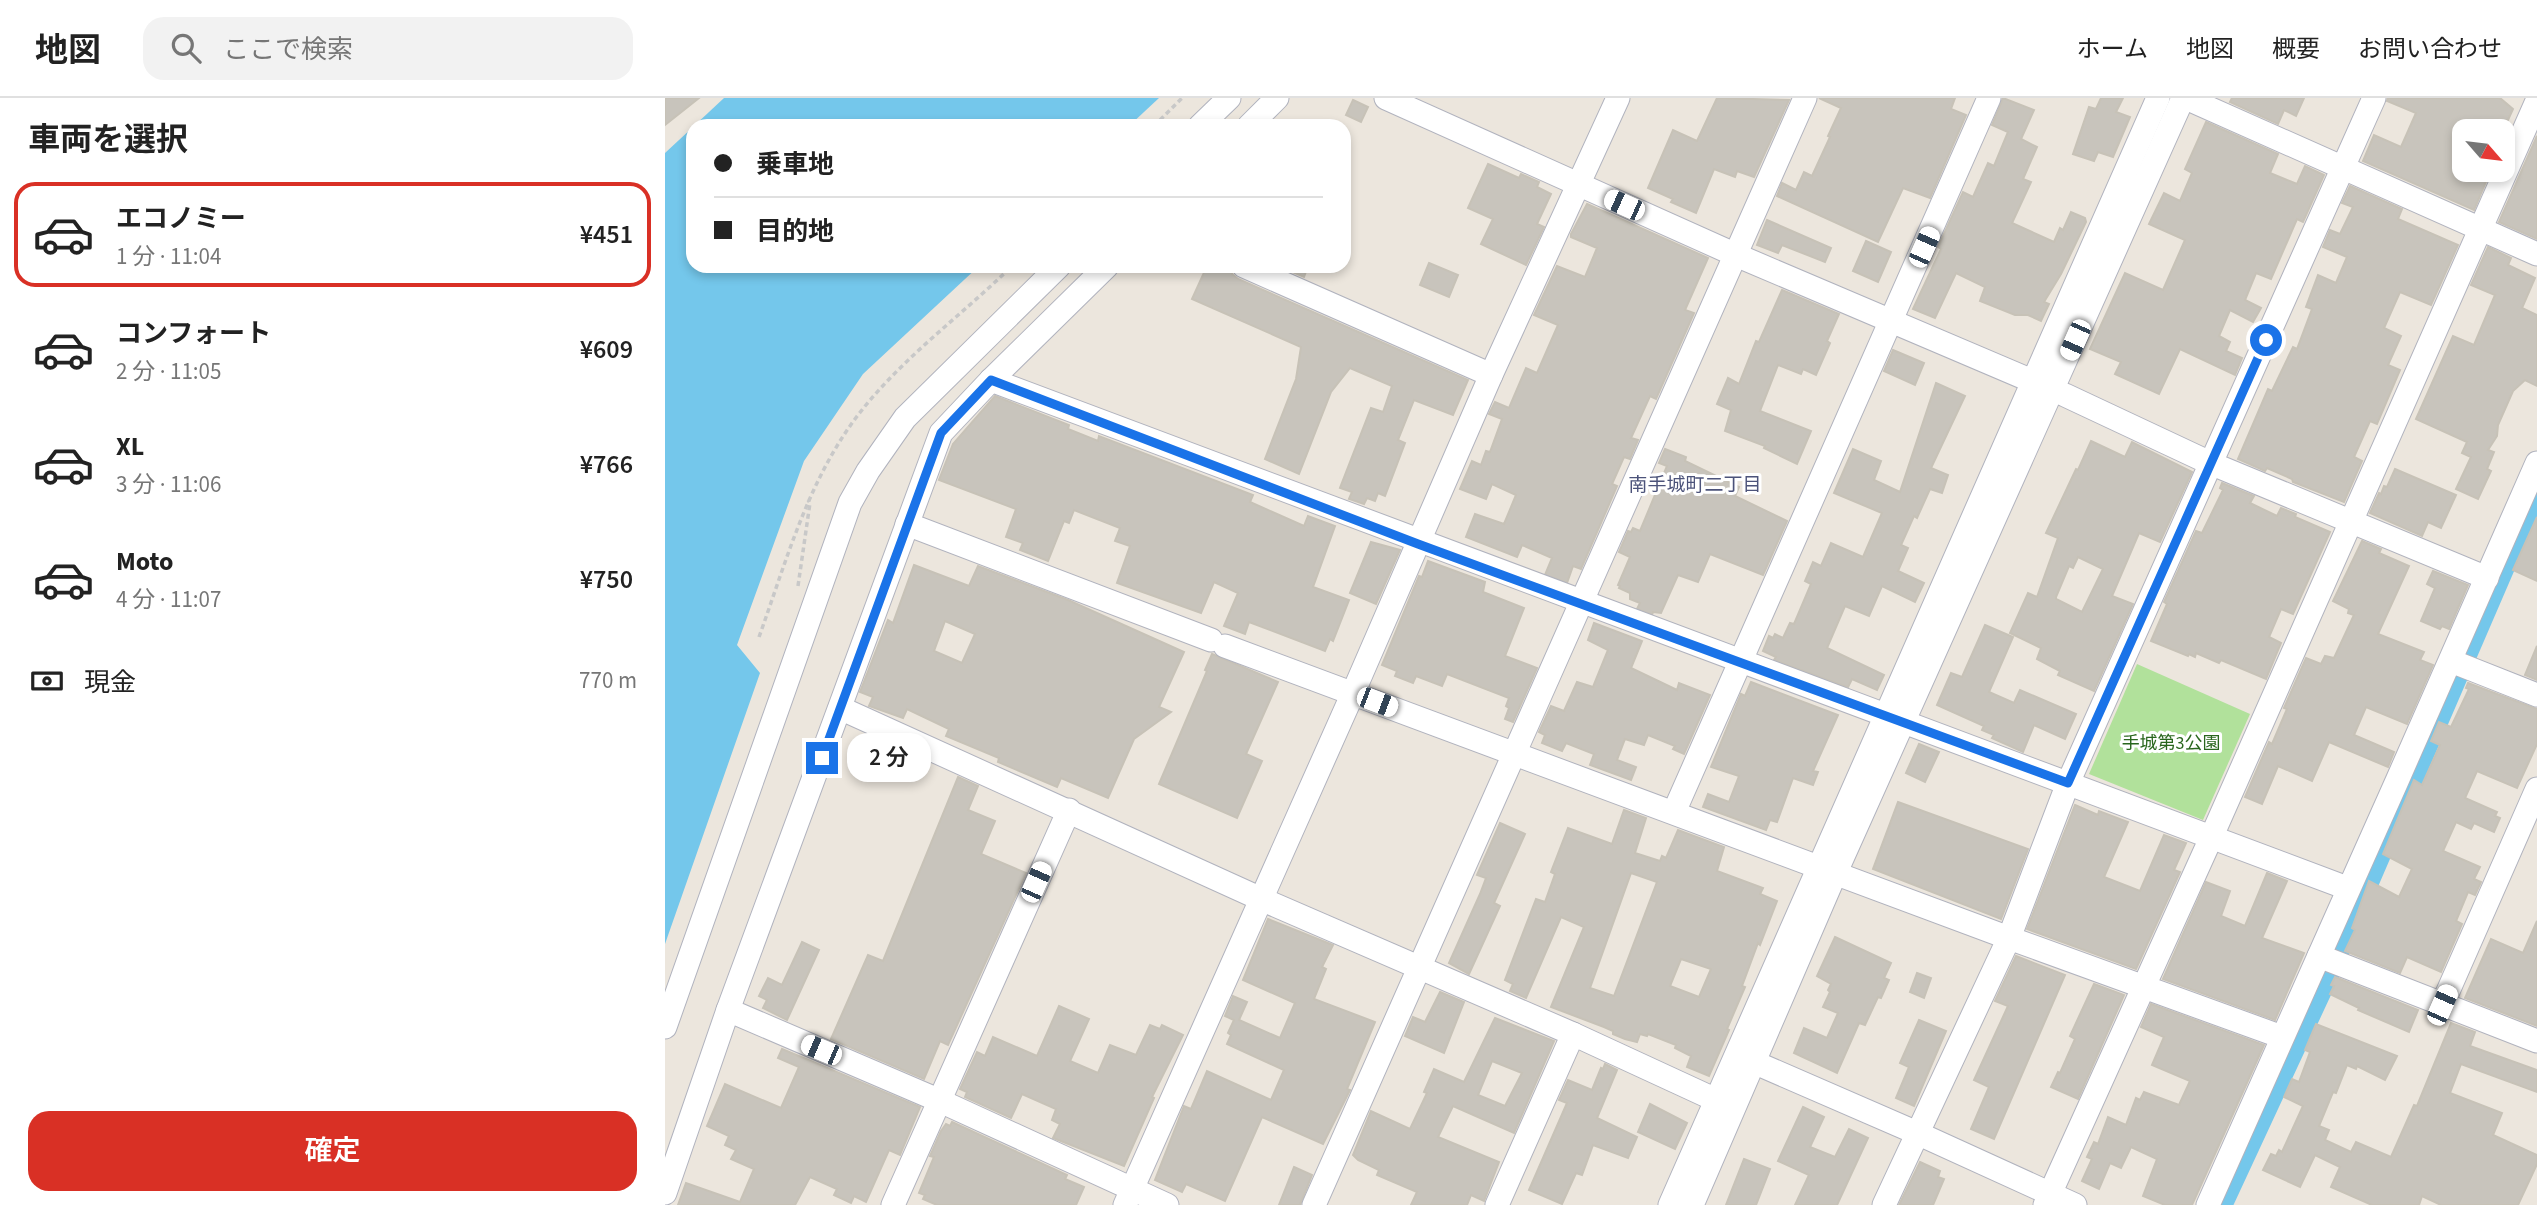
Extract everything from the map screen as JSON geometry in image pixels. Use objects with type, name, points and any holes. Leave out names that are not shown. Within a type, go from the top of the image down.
[{"type":"street","points":[[1207,119],[1229,98]]},
{"type":"street","points":[[1256,119],[1277,98]]},
{"type":"street","points":[[1386,98],[1736,256],[2042,386],[2210,463],[2487,578]]},
{"type":"street","points":[[1129,1197],[1491,375],[1618,98]]},
{"type":"street","points":[[1314,1205],[1805,98]]},
{"type":"street","points":[[1675,812],[1989,98]]},
{"type":"street","points":[[1692,1205],[1746,1059],[1827,868],[1896,719],[2042,386],[2158,98]]},
{"type":"street","points":[[2042,386],[2184,98],[2537,254]]},
{"type":"street","points":[[1884,1205],[2009,938],[2068,783],[2374,98]]},
{"type":"street","points":[[2048,1199],[2537,101]]},
{"type":"street","points":[[665,1027],[850,503],[868,471],[905,418],[1052,273]]},
{"type":"street","points":[[665,1194],[728,1010],[941,433],[1100,273]]},
{"type":"street","points":[[1260,273],[1491,375]]},
{"type":"street","points":[[991,380],[1418,544],[2347,888]]},
{"type":"street","points":[[2207,1205],[2537,463]]},
{"type":"street","points":[[907,524],[1515,754],[2282,1037]]},
{"type":"street","points":[[2451,661],[2537,695]]},
{"type":"street","points":[[840,708],[1261,899],[1573,1034],[1717,1100]]},
{"type":"street","points":[[2442,1005],[2537,789]]},
{"type":"street","points":[[893,1205],[1069,810]]},
{"type":"street","points":[[2319,956],[2537,1041]]},
{"type":"street","points":[[728,1010],[938,1100],[1129,1197],[1167,1205]]},
{"type":"street","points":[[1497,1205],[1573,1034]]},
{"type":"street","points":[[1670,1205],[1717,1100],[1746,1059]]},
{"type":"street","points":[[1746,1059],[1917,1133],[2048,1199],[2075,1205]]},
{"type":"path","points":[[1161,119],[1182,98]]},
{"type":"path","points":[[759,637],[808,500],[855,419],[911,357],[1004,273]]},
{"type":"path","points":[[797,590],[810,503],[808,500]]},
{"type":"green space","name":"手城第3公園","points":[[2137,664],[2250,714],[2203,820],[2089,774]]},
{"type":"water","points":[[724,98],[1159,98],[1136,119],[702,119]]},
{"type":"water","points":[[686,134],[686,273],[971,273],[863,374],[804,461],[737,645],[760,673],[665,944],[665,153]]},
{"type":"building","points":[[665,98],[699,98],[665,125]]},
{"type":"building","points":[[1717,98],[1789,100],[1754,177],[1737,171],[1735,177],[1714,169],[1696,213],[1648,188],[1673,130],[1697,141]]},
{"type":"building","points":[[1819,98],[1955,98],[1951,109],[1966,115],[1930,198],[1903,188],[1878,242],[1777,196],[1782,183],[1796,190],[1804,172],[1812,176],[1830,137],[1828,136],[1841,108]]},
{"type":"building","points":[[2003,98],[2034,110],[2021,139],[2037,147],[2023,179],[2031,182],[2012,223],[2054,242],[2071,212],[2085,218],[2086,222],[2044,302],[2049,304],[2041,321],[2028,315],[2015,315],[1980,301],[1985,287],[1956,273],[1935,318],[1913,309],[1941,249],[1938,247],[1963,192],[1973,197],[1988,163],[1994,166],[2008,132],[1992,125]]},
{"type":"building","points":[[2101,98],[2123,98],[2116,112],[2130,117],[2113,157],[2098,152],[2094,161],[2073,154],[2089,107],[2096,109]]},
{"type":"building","points":[[2232,98],[2304,98],[2296,116],[2284,110],[2278,124],[2230,102]]},
{"type":"building","points":[[2388,98],[2500,98],[2513,109],[2508,119],[2452,119],[2452,182],[2486,182],[2474,210],[2363,161],[2374,135],[2401,147],[2416,113],[2387,101]]},
{"type":"building","points":[[1353,100],[1368,107],[1361,122],[1346,115]]},
{"type":"building","points":[[2206,122],[2278,154],[2270,173],[2297,184],[2305,166],[2324,175],[2303,222],[2297,219],[2271,279],[2256,273],[2245,300],[2261,308],[2253,322],[2230,310],[2219,336],[2230,342],[2226,351],[2242,358],[2235,375],[2180,349],[2159,394],[2115,374],[2121,362],[2090,349],[2125,273],[2163,290],[2185,240],[2149,224],[2164,193],[2180,201],[2192,173],[2185,169]]},
{"type":"building","points":[[2537,136],[2537,239],[2499,222]]},
{"type":"building","points":[[1488,164],[1519,178],[1521,174],[1539,182],[1537,187],[1551,194],[1537,224],[1544,227],[1526,265],[1481,244],[1493,219],[1468,208]]},
{"type":"building","points":[[2350,186],[2402,209],[2398,219],[2458,245],[2431,305],[2400,292],[2384,328],[2401,336],[2388,365],[2400,370],[2377,424],[2370,421],[2354,457],[2362,461],[2344,502],[2293,482],[2292,479],[2267,468],[2265,471],[2238,459],[2268,389],[2272,391],[2293,347],[2297,349],[2312,309],[2306,307],[2318,275],[2336,283],[2347,257],[2323,247],[2330,230],[2340,234],[2353,207],[2342,203]]},
{"type":"building","points":[[1587,204],[1708,258],[1685,310],[1694,313],[1656,399],[1650,396],[1631,438],[1638,440],[1630,459],[1624,457],[1612,484],[1617,486],[1581,569],[1573,566],[1567,583],[1545,575],[1552,558],[1522,545],[1517,557],[1466,537],[1475,514],[1504,524],[1516,495],[1492,484],[1486,499],[1460,489],[1472,461],[1481,465],[1486,451],[1490,452],[1502,419],[1489,414],[1495,402],[1509,408],[1526,368],[1537,373],[1558,325],[1534,315],[1557,266],[1585,277],[1597,248],[1571,237],[1571,234]]},
{"type":"building","points":[[1767,220],[1831,248],[1825,262],[1782,245],[1778,253],[1757,245]]},
{"type":"building","points":[[1866,241],[1891,252],[1878,282],[1853,271]]},
{"type":"building","points":[[2488,247],[2511,258],[2508,265],[2535,278],[2522,308],[2537,315],[2537,386],[2525,380],[2513,391],[2498,425],[2497,436],[2488,450],[2494,452],[2487,469],[2491,471],[2478,499],[2456,489],[2471,457],[2462,453],[2467,442],[2416,419],[2453,336],[2474,345],[2495,295],[2471,285]]},
{"type":"building","points":[[1429,263],[1458,275],[1449,297],[1420,285]]},
{"type":"building","points":[[1204,273],[1232,273],[1238,279],[1468,380],[1453,415],[1414,400],[1398,440],[1405,443],[1385,496],[1378,493],[1375,501],[1367,498],[1364,504],[1349,499],[1352,492],[1340,488],[1371,408],[1383,412],[1392,386],[1350,368],[1331,392],[1299,474],[1265,459],[1296,379],[1301,347],[1192,299]]},
{"type":"building","points":[[1782,290],[1839,314],[1816,375],[1803,369],[1801,374],[1778,365],[1760,411],[1811,431],[1797,464],[1764,448],[1765,446],[1725,431],[1731,410],[1717,404],[1728,378],[1739,384],[1756,341],[1759,342]]},
{"type":"building","points":[[1893,350],[1924,363],[1915,385],[1884,371]]},
{"type":"building","points":[[1936,383],[1965,396],[1931,468],[1948,475],[1942,493],[1930,489],[1901,545],[1908,548],[1898,571],[1924,583],[1915,602],[1882,586],[1869,616],[1845,606],[1827,648],[1884,675],[1877,690],[1852,679],[1848,687],[1844,686],[1774,660],[1776,657],[1763,651],[1769,636],[1773,638],[1775,634],[1783,638],[1790,623],[1794,624],[1811,584],[1805,581],[1813,562],[1821,566],[1831,543],[1863,557],[1882,513],[1834,493],[1853,449],[1881,461],[1874,480],[1900,492]]},
{"type":"building","points":[[995,396],[1069,425],[1068,429],[1098,441],[1099,436],[1253,495],[1250,502],[1304,526],[1308,516],[1335,526],[1313,587],[1349,600],[1333,641],[1330,639],[1325,651],[1249,622],[1245,634],[1224,626],[1238,593],[1214,582],[1201,613],[1117,583],[1130,546],[1115,541],[1120,528],[1074,510],[1069,523],[1064,521],[1048,561],[1020,550],[1023,543],[1006,537],[1016,509],[939,480],[953,444]]},
{"type":"building","points":[[2091,441],[2125,457],[2132,442],[2192,472],[2160,542],[2139,533],[2112,596],[2133,604],[2094,691],[2058,675],[2060,671],[2037,659],[2041,648],[2010,633],[2028,593],[2037,597],[2058,538],[2046,533],[2076,469],[2078,470]],"holes":[[[2078,557],[2103,569],[2082,612],[2056,599],[2069,566],[2073,568]]]},
{"type":"building","points":[[1665,449],[1686,457],[1685,461],[1739,487],[1735,496],[1787,521],[1763,575],[1710,554],[1698,582],[1678,575],[1661,613],[1653,612],[1652,615],[1637,609],[1640,603],[1630,599],[1630,593],[1619,588],[1630,557],[1619,552],[1628,531],[1631,532],[1633,528],[1640,531],[1667,466],[1659,463]]},
{"type":"building","points":[[2395,469],[2456,495],[2441,528],[2428,522],[2422,536],[2370,513]]},
{"type":"building","points":[[2222,483],[2254,496],[2250,503],[2277,516],[2281,508],[2330,532],[2293,614],[2281,609],[2269,637],[2281,643],[2266,679],[2221,660],[2219,663],[2196,653],[2195,657],[2189,654],[2188,656],[2151,641],[2167,604],[2164,602],[2196,531],[2202,533],[2223,490],[2220,488]]},
{"type":"building","points":[[2537,517],[2537,581],[2513,570]]},
{"type":"building","points":[[2362,541],[2381,549],[2379,553],[2409,566],[2378,634],[2424,652],[2420,660],[2433,665],[2407,724],[2366,707],[2354,735],[2394,752],[2388,767],[2329,742],[2312,781],[2278,766],[2262,804],[2245,797],[2269,742],[2272,744],[2306,658],[2321,664],[2325,656],[2334,658],[2354,615],[2348,613],[2349,609],[2333,601]]},
{"type":"building","points":[[1371,542],[1400,550],[1376,604],[1350,593]]},
{"type":"building","points":[[1428,561],[1485,582],[1483,592],[1524,608],[1505,656],[1537,668],[1513,722],[1505,719],[1509,698],[1447,674],[1442,686],[1416,676],[1413,683],[1395,676],[1397,671],[1382,665],[1419,576],[1422,577]]},
{"type":"building","points":[[914,565],[969,586],[978,566],[1068,600],[1184,652],[1159,707],[1171,712],[1134,739],[1108,798],[1061,778],[1057,787],[998,762],[999,758],[946,736],[949,729],[907,709],[903,718],[869,706],[873,697],[860,692],[888,620],[893,623]],"holes":[[[945,621],[975,634],[962,663],[934,651]]]},
{"type":"building","points":[[2433,571],[2468,585],[2449,629],[2442,626],[2440,629],[2421,621],[2435,588],[2427,584]]},
{"type":"building","points":[[1594,623],[1642,641],[1631,668],[1677,690],[1679,683],[1710,695],[1684,754],[1673,749],[1675,746],[1648,735],[1644,745],[1625,739],[1617,760],[1636,767],[1631,780],[1590,765],[1594,754],[1566,743],[1562,751],[1542,743],[1545,735],[1539,732],[1551,706],[1564,711],[1577,682],[1593,687],[1608,650],[1588,640]]},
{"type":"building","points":[[1985,625],[2013,637],[1989,692],[2014,703],[2020,690],[2076,714],[2065,739],[2034,725],[2023,752],[1992,738],[1994,735],[1982,730],[1984,726],[1937,705],[1951,673],[1962,677]]},
{"type":"building","points":[[2537,646],[2537,680],[2525,675]]},
{"type":"building","points":[[1212,654],[1278,682],[1246,754],[1262,761],[1237,818],[1159,784]]},
{"type":"building","points":[[1751,682],[1838,715],[1813,771],[1818,772],[1813,785],[1793,778],[1777,822],[1770,820],[1766,830],[1703,807],[1708,794],[1729,802],[1739,776],[1711,767],[1741,694],[1745,696]]},
{"type":"building","points":[[2468,683],[2537,709],[2537,744],[2517,788],[2477,771],[2465,798],[2497,812],[2495,816],[2500,818],[2494,832],[2474,823],[2471,829],[2456,822],[2443,851],[2480,867],[2474,879],[2481,882],[2475,895],[2468,892],[2456,921],[2462,924],[2441,972],[2407,957],[2400,973],[2345,951],[2355,930],[2352,928],[2369,881],[2399,897],[2412,869],[2383,854],[2414,780],[2422,785],[2440,745],[2431,741],[2439,722],[2451,727],[2469,689],[2466,688]]},
{"type":"building","points":[[1919,744],[1939,752],[1925,782],[1906,773]]},
{"type":"building","points":[[958,777],[978,786],[968,810],[995,821],[981,854],[1026,873],[948,1045],[940,1041],[924,1079],[831,1039],[868,955],[883,961]]},
{"type":"building","points":[[1898,802],[2028,849],[2001,919],[1873,869]]},
{"type":"building","points":[[2075,805],[2098,815],[2099,811],[2128,822],[2104,877],[2140,891],[2164,835],[2186,843],[2174,870],[2180,872],[2136,969],[2027,929]]},
{"type":"building","points":[[1624,810],[1646,818],[1635,853],[1660,861],[1662,856],[1666,858],[1678,830],[1724,847],[1717,871],[1763,888],[1760,894],[1777,901],[1760,945],[1758,943],[1742,986],[1745,987],[1709,1076],[1687,1067],[1691,1056],[1675,1048],[1676,1045],[1648,1034],[1640,1034],[1637,1042],[1625,1039],[1604,1027],[1551,1007],[1584,927],[1561,917],[1526,998],[1510,991],[1513,984],[1505,980],[1536,899],[1545,902],[1555,874],[1551,872],[1568,828],[1612,844]],"holes":[[[1631,873],[1657,882],[1614,996],[1590,988]],[[1681,959],[1711,969],[1699,997],[1670,986]]]},
{"type":"building","points":[[1500,823],[1525,834],[1494,903],[1500,906],[1469,974],[1449,963],[1486,878],[1477,875]]},
{"type":"building","points":[[2267,873],[2287,881],[2262,938],[2304,953],[2275,1020],[2163,979],[2206,882],[2230,891],[2221,916],[2245,926]]},
{"type":"building","points":[[1268,919],[1333,945],[1322,967],[1326,969],[1314,999],[1375,1022],[1347,1089],[1350,1090],[1323,1144],[1262,1117],[1225,1201],[1186,1184],[1182,1192],[1155,1180],[1184,1106],[1191,1109],[1207,1071],[1271,1100],[1284,1070],[1227,1044],[1231,1035],[1228,1033],[1234,1020],[1225,1016],[1233,996],[1247,1002],[1239,1020],[1280,1038],[1295,1003],[1243,980]]},
{"type":"building","points":[[2537,921],[2537,1026],[2465,998],[2491,939],[2523,953]]},
{"type":"building","points":[[1835,937],[1891,963],[1884,978],[1889,980],[1881,998],[1878,997],[1865,1025],[1859,1023],[1837,1073],[1794,1053],[1804,1028],[1827,1038],[1838,1013],[1823,1007],[1831,984],[1817,976]]},
{"type":"building","points":[[802,942],[819,950],[787,1020],[763,1008],[767,1000],[759,996],[768,978],[782,985]]},
{"type":"building","points":[[2016,956],[2065,975],[1994,1139],[1971,1129],[1989,1087],[1974,1080],[2008,1006],[1995,1001]]},
{"type":"building","points":[[1917,973],[1931,978],[1924,998],[1910,992]]},
{"type":"building","points":[[2335,977],[2418,1010],[2409,1032],[2358,1010],[2359,1008],[2330,994]]},
{"type":"building","points":[[2094,984],[2124,995],[2078,1099],[2051,1087],[2075,1039],[2070,1036]]},
{"type":"building","points":[[1440,992],[1464,1002],[1444,1053],[1405,1036],[1413,1017],[1425,1022]]},
{"type":"building","points":[[2151,1004],[2264,1045],[2192,1205],[2165,1205],[2143,1196],[2157,1159],[2131,1147],[2121,1168],[2110,1163],[2099,1189],[2082,1181],[2092,1159],[2087,1157],[2094,1142],[2098,1144],[2108,1117],[2126,1125],[2136,1098],[2140,1100],[2144,1092],[2179,1105],[2190,1081],[2152,1065],[2164,1037],[2141,1027]]},
{"type":"building","points":[[1059,1006],[1089,1019],[1070,1061],[1098,1073],[1110,1045],[1136,1055],[1150,1025],[1160,1029],[1162,1025],[1183,1035],[1152,1097],[1154,1098],[1124,1166],[1053,1138],[1060,1124],[1052,1120],[1056,1109],[1022,1094],[1011,1118],[965,1097],[967,1092],[960,1089],[977,1052],[985,1056],[993,1037],[1037,1056]]},
{"type":"building","points":[[1495,1018],[1554,1041],[1514,1133],[1453,1106],[1438,1137],[1499,1162],[1484,1201],[1471,1195],[1467,1205],[1411,1205],[1417,1192],[1377,1175],[1379,1170],[1353,1155],[1371,1111],[1410,1129],[1427,1093],[1424,1092],[1434,1069],[1464,1082]],"holes":[[[1492,1061],[1522,1073],[1505,1106],[1478,1095]]]},
{"type":"building","points":[[1919,1020],[1946,1031],[1914,1106],[1896,1098],[1909,1067],[1900,1063]]},
{"type":"building","points":[[2451,1023],[2475,1032],[2470,1046],[2537,1070],[2537,1092],[2461,1064],[2450,1093],[2502,1113],[2493,1135],[2537,1155],[2537,1164],[2518,1205],[2441,1205],[2422,1196],[2419,1205],[2372,1205],[2331,1187],[2340,1167],[2315,1155],[2300,1187],[2263,1170],[2271,1154],[2276,1156],[2279,1150],[2282,1152],[2303,1106],[2284,1097],[2292,1079],[2299,1082],[2310,1052],[2305,1050],[2316,1024],[2397,1056],[2385,1080],[2357,1066],[2356,1069],[2347,1065],[2319,1126],[2329,1130],[2325,1140],[2351,1152],[2356,1142],[2391,1157],[2414,1105],[2417,1106]]},
{"type":"building","points":[[782,1049],[920,1107],[900,1155],[889,1150],[866,1202],[854,1196],[851,1203],[834,1195],[837,1189],[810,1177],[795,1205],[678,1205],[686,1183],[740,1202],[754,1169],[731,1159],[736,1150],[725,1145],[729,1136],[707,1126],[725,1084],[781,1108],[799,1067],[778,1058]]},
{"type":"building","points":[[1605,1064],[1617,1070],[1597,1118],[1637,1137],[1628,1158],[1593,1145],[1582,1175],[1576,1173],[1562,1204],[1529,1190],[1567,1103],[1559,1100],[1568,1080],[1592,1090]]},
{"type":"building","points":[[1650,1104],[1687,1123],[1675,1149],[1638,1132]]},
{"type":"building","points":[[1803,1107],[1824,1117],[1810,1147],[1835,1157],[1849,1129],[1868,1138],[1837,1205],[1795,1205],[1809,1175],[1778,1161]]},
{"type":"building","points":[[952,1122],[1067,1175],[1065,1179],[1084,1187],[1076,1205],[937,1205],[923,1199],[925,1195],[919,1193],[934,1157],[930,1156],[941,1131],[946,1124],[950,1126]]},
{"type":"building","points":[[1744,1159],[1770,1169],[1756,1205],[1726,1205]]},
{"type":"building","points":[[1920,1162],[1940,1171],[1938,1177],[1944,1179],[1933,1205],[1899,1205]]},
{"type":"building","points":[[1294,1167],[1312,1175],[1300,1205],[1279,1205]]},
{"type":"waterway","points":[[2223,1205],[2327,981],[2537,494]]},
{"type":"district","name":"南手城町二丁目","points":[[1695,484]]},
{"type":"route","points":[[822,758],[941,433],[991,380],[1418,544],[2068,783],[2266,340]]}]
